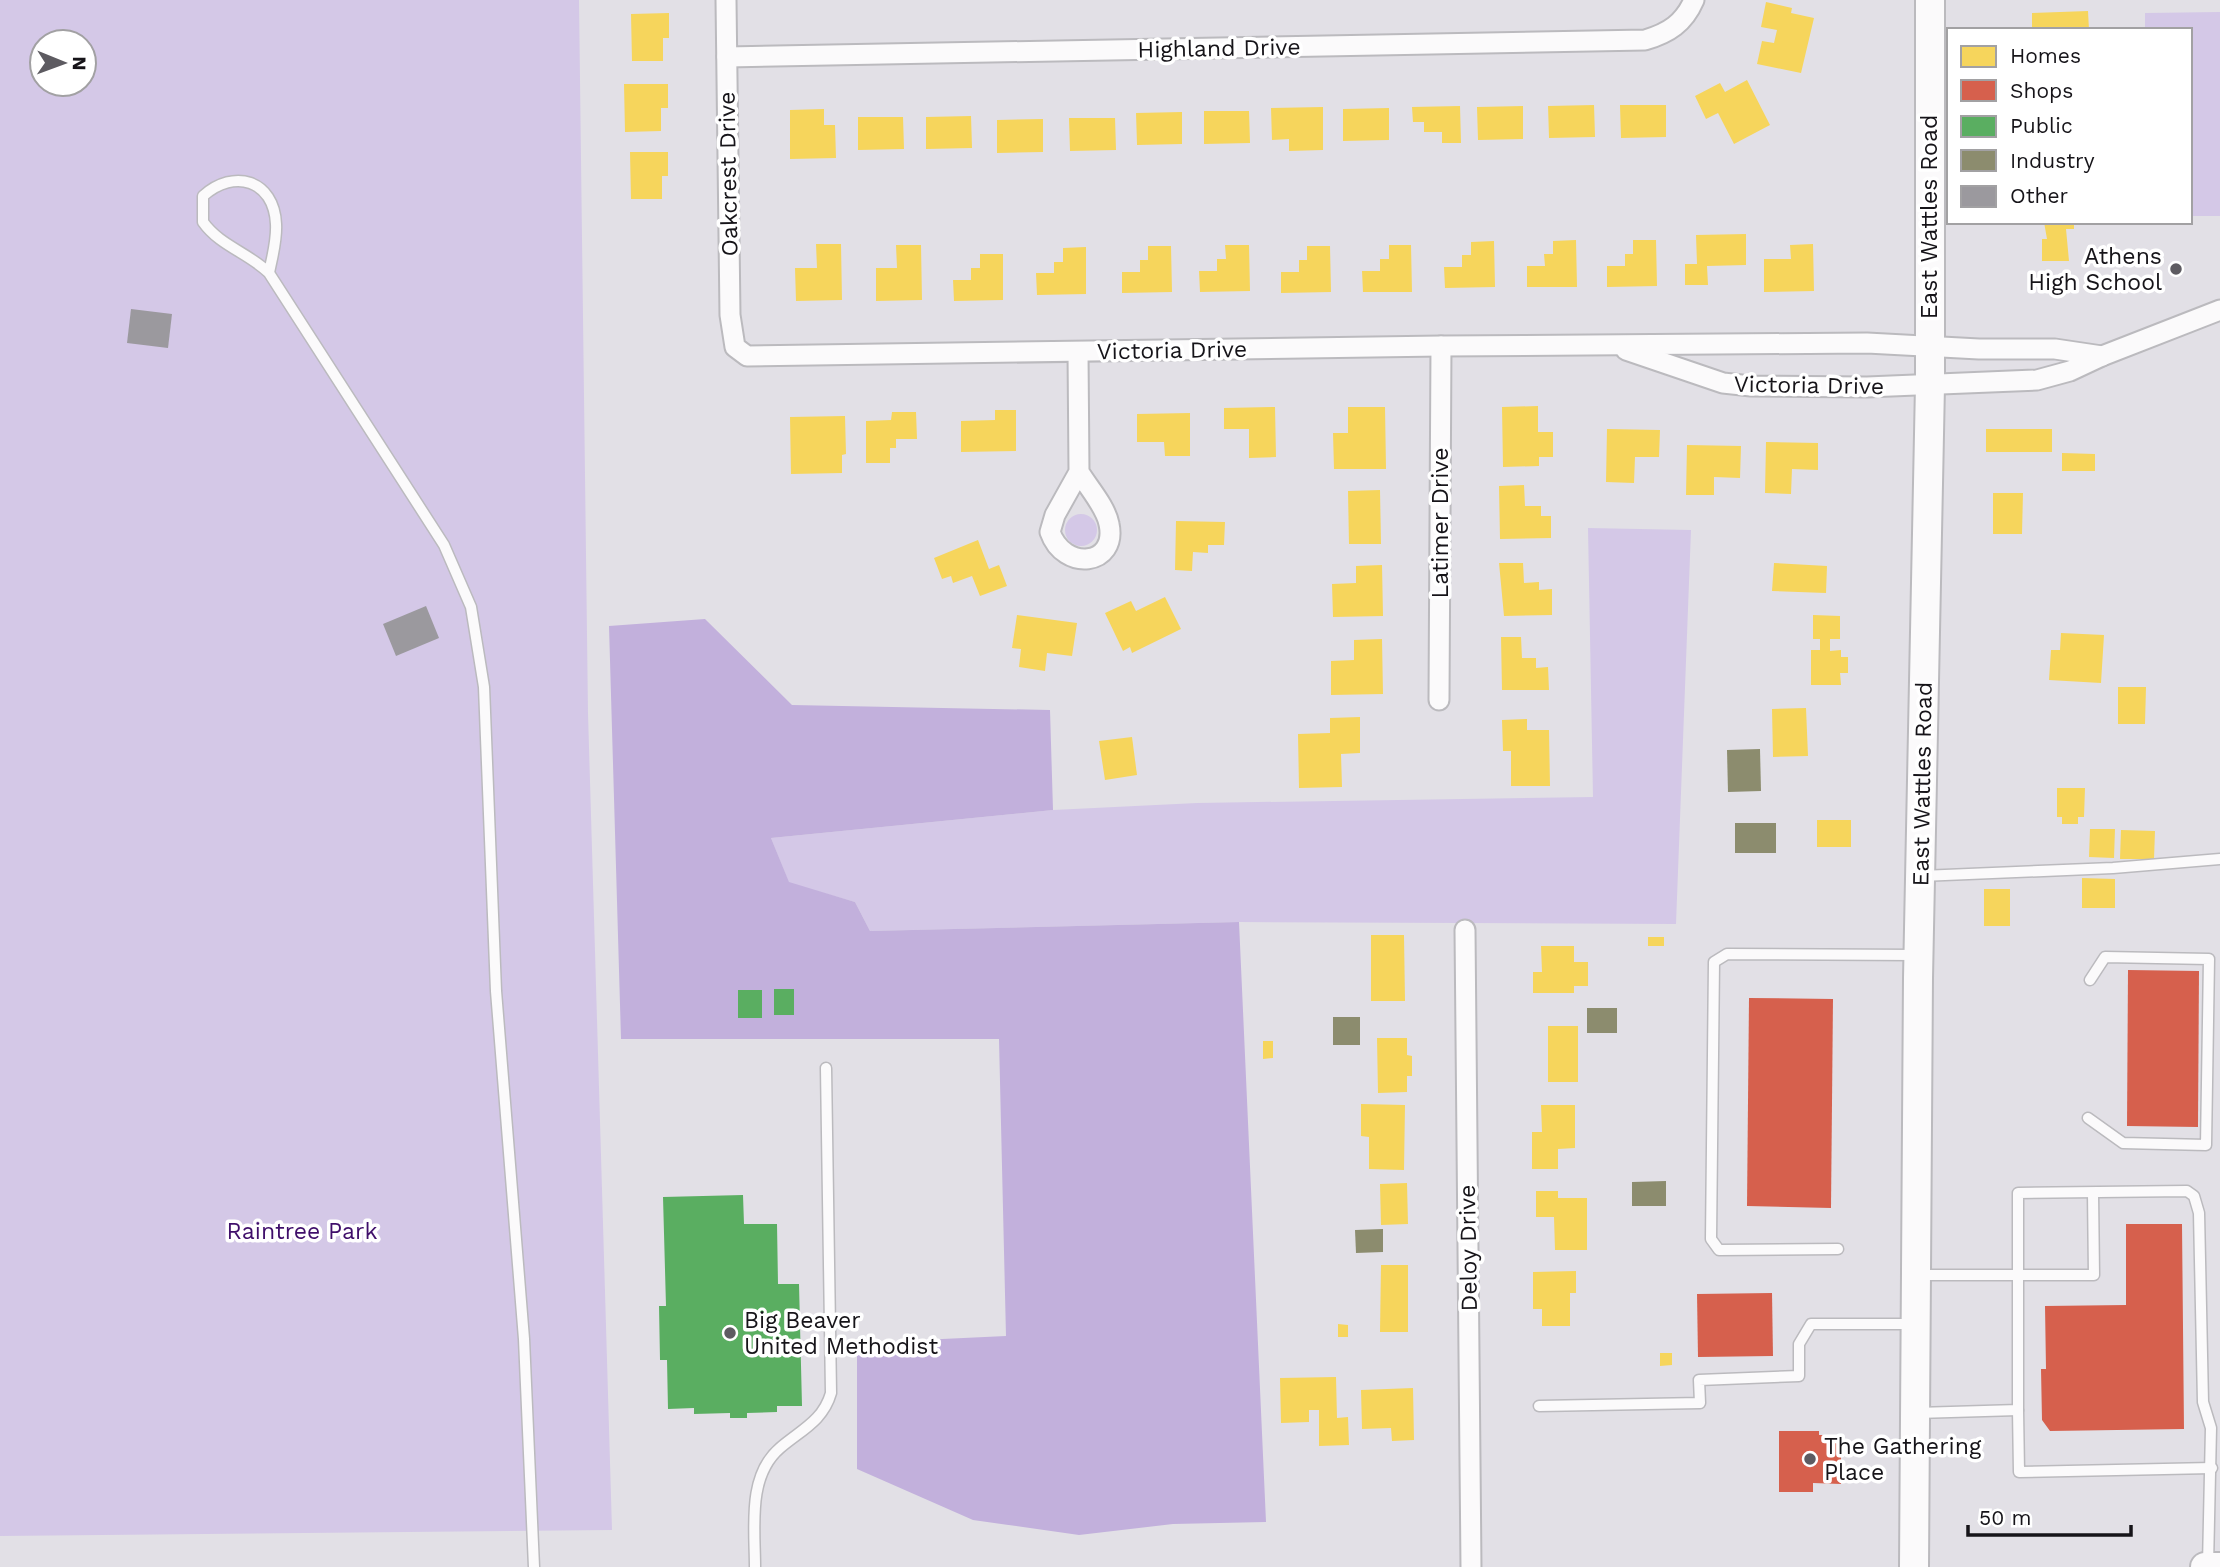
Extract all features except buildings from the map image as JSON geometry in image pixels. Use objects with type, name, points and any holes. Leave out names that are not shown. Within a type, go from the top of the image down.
[{"type":"main road","name":"East Wattles Road","points":[[1914,1567],[1919,955],[1930,385],[1930,0]]},
{"type":"main road","points":[[2206,1567],[2220,1567]]},
{"type":"street","name":"Oakcrest Drive","points":[[726,0],[730,315],[735,347]]},
{"type":"street","name":"Highland Drive","points":[[727,57],[1638,41],[1660,36],[1673,29],[1689,11],[1694,0]]},
{"type":"street","name":"Victoria Drive","points":[[1611,345],[1723,383],[1751,386],[1930,385],[2038,380],[2070,371],[2220,310]]},
{"type":"street","name":"Victoria Drive","points":[[735,347],[747,356],[757,358],[1611,345],[1929,346],[2055,349],[2102,356]]},
{"type":"street","name":"Latimer Drive","points":[[1439,700],[1441,346]]},
{"type":"street","points":[[1078,352],[1079,472]]},
{"type":"street","name":"Deloy Drive","points":[[1465,930],[1471,1567]]},
{"type":"lane","points":[[269,274],[276,223],[264,192],[250,182],[233,179],[216,184],[203,197],[203,222],[222,242],[246,254],[269,274],[444,545],[465,586],[478,632],[487,730],[496,991],[524,1339],[534,1567]]},
{"type":"lane","points":[[1921,876],[2138,866],[2220,859]]},
{"type":"lane","points":[[1838,1249],[1719,1250],[1711,1239],[1714,962],[1727,954],[1919,955]]},
{"type":"lane","points":[[2088,1118],[2123,1143],[2206,1145],[2208,959],[2105,957],[2090,979]]},
{"type":"lane","points":[[755,1567],[754,1508],[764,1469],[780,1448],[819,1417],[831,1393],[826,1068]]},
{"type":"lane","points":[[2206,1567],[2212,1468],[2211,1428],[2203,1402],[2197,1205],[2187,1191],[2178,1190],[2018,1193],[2019,1472],[2212,1468]]},
{"type":"lane","points":[[1917,1275],[2094,1275],[2093,1192]]},
{"type":"lane","points":[[1539,1406],[1700,1403],[1699,1380],[1799,1376],[1799,1344],[1811,1324],[1918,1324]]},
{"type":"lane","points":[[1916,1413],[2018,1410]]},
{"type":"green space","name":"Raintree Park","points":[[0,0],[579,0],[588,713],[612,1530],[0,1536]]},
{"type":"green space","points":[[2220,12],[2220,216],[2192,216],[2192,28],[2145,28],[2145,13]]},
{"type":"green space","points":[[1081,514],[1092,519],[1097,530],[1092,541],[1081,546],[1070,541],[1065,530],[1070,519]]},
{"type":"green space","points":[[1588,528],[1691,530],[1676,924],[1239,922],[870,931],[855,902],[789,883],[771,838],[1053,810],[1197,803],[1593,797]]},
{"type":"shaded area","points":[[705,619],[792,705],[1050,710],[1053,810],[771,838],[789,882],[855,902],[870,931],[1239,922],[1266,1522],[1173,1524],[1079,1535],[973,1520],[857,1469],[857,1343],[1006,1336],[999,1039],[621,1039],[609,626]]},
{"type":"place","name":"Athens High School","points":[[2176,269]]},
{"type":"place","name":"Big Beaver United Methodist","points":[[730,1333]]},
{"type":"place","name":"The Gathering Place","points":[[1810,1459]]}]
